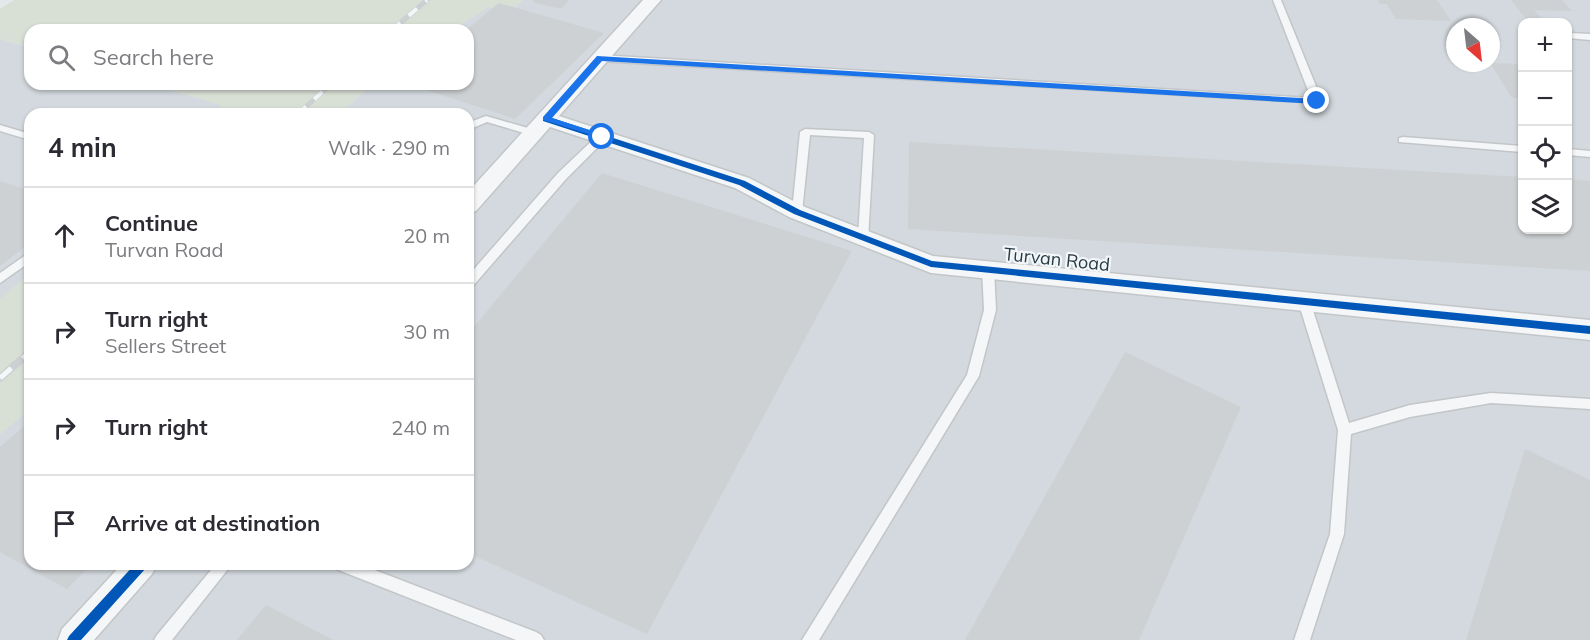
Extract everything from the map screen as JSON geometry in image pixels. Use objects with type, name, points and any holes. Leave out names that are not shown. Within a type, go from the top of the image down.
[{"type":"street","points":[[474,199],[652,0]]},
{"type":"street","name":"Turvan Road","points":[[540,126],[602,137],[742,183],[797,212],[931,264],[1590,330]]},
{"type":"street","points":[[73,640],[137,570]]},
{"type":"lane","points":[[600,58],[629,62],[1317,101],[1277,0]]},
{"type":"lane","points":[[1572,36],[1590,37]]},
{"type":"lane","points":[[474,124],[486,119],[540,126]]},
{"type":"lane","points":[[0,128],[24,135]]},
{"type":"lane","points":[[797,212],[805,132],[869,135],[864,237]]},
{"type":"lane","points":[[474,277],[562,176],[602,137]]},
{"type":"lane","points":[[1403,140],[1518,148]]},
{"type":"lane","points":[[1572,152],[1590,154]]},
{"type":"lane","points":[[0,279],[24,261]]},
{"type":"lane","points":[[810,640],[973,376],[990,310],[988,268]]},
{"type":"lane","points":[[1302,640],[1337,534],[1345,430],[1304,301]]},
{"type":"lane","points":[[1345,430],[1410,411],[1491,398],[1590,404]]},
{"type":"lane","points":[[162,640],[220,570]]},
{"type":"lane","points":[[356,570],[536,640]]},
{"type":"shaded area","points":[[14,0],[523,0],[511,11],[488,7],[462,24],[24,24],[24,46],[0,39],[0,9]]},
{"type":"shaded area","points":[[523,0],[1590,0],[1590,640],[0,640],[0,434],[24,414],[24,570],[474,570],[474,108],[346,108],[366,90],[474,90],[474,24],[462,24],[488,7],[511,11]]},
{"type":"shaded area","points":[[0,39],[24,46],[24,90],[171,90],[222,105],[219,108],[24,108],[24,279],[0,299]]},
{"type":"shaded area","points":[[170,90],[366,90],[346,108],[218,108],[221,105]]},
{"type":"shaded area","points":[[24,279],[24,414],[0,434],[0,299]]},
{"type":"building","points":[[534,0],[569,0],[561,9],[533,2]]},
{"type":"building","points":[[1378,0],[1437,0],[1449,18],[1446,18],[1446,21],[1396,19],[1387,4],[1380,4]]},
{"type":"building","points":[[1511,0],[1562,0],[1572,11],[1534,10],[1541,18],[1525,18]]},
{"type":"building","points":[[499,3],[604,33],[515,119],[426,90],[474,90],[473,24]]},
{"type":"building","points":[[1500,63],[1518,64],[1518,98],[1512,98],[1496,72],[1500,72]]},
{"type":"building","points":[[909,142],[1518,177],[1518,234],[1572,234],[1572,179],[1590,181],[1590,271],[908,229]]},
{"type":"building","points":[[602,173],[852,251],[647,634],[474,556],[474,327]]},
{"type":"building","points":[[0,181],[24,189],[24,248],[0,266]]},
{"type":"building","points":[[1125,352],[1241,407],[1139,640],[965,640]]},
{"type":"building","points":[[24,426],[24,565],[0,552],[0,447]]},
{"type":"building","points":[[1525,449],[1590,480],[1590,640],[1466,640]]},
{"type":"building","points":[[33,570],[86,570],[67,589]]},
{"type":"building","points":[[266,605],[333,640],[237,640]]},
{"type":"railway","points":[[399,24],[427,0]]},
{"type":"railway","points":[[305,108],[324,90]]},
{"type":"railway","points":[[0,378],[24,357]]},
{"type":"cycle path","points":[[546,119],[742,183],[797,212],[931,264],[1590,330]]},
{"type":"cycle path","points":[[73,640],[137,570]]},
{"type":"route","points":[[602,137],[546,119],[600,58],[629,62],[1317,101]]}]
